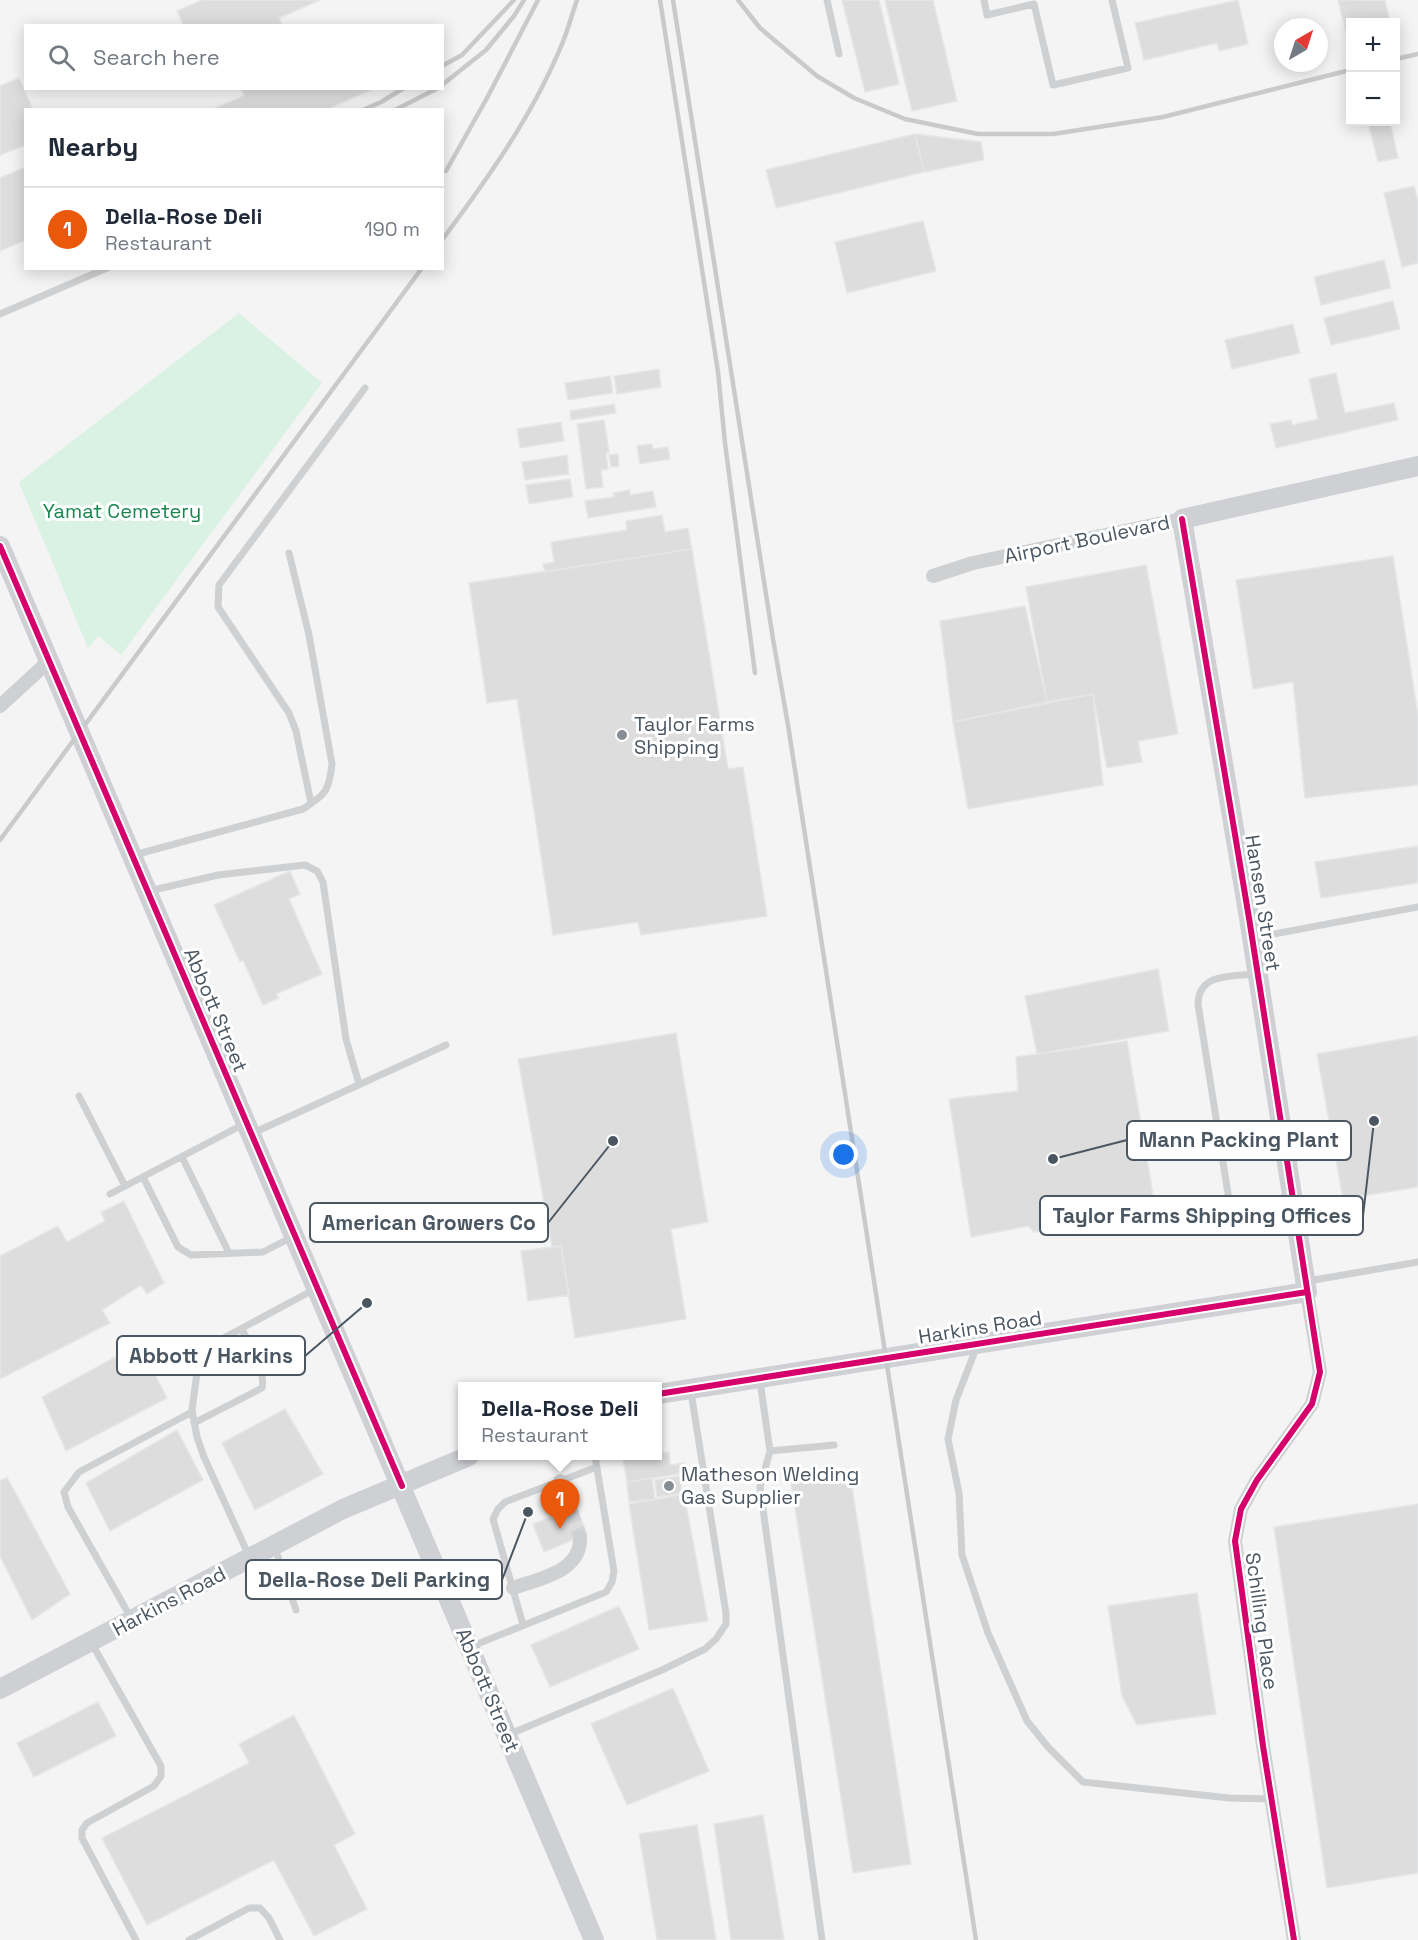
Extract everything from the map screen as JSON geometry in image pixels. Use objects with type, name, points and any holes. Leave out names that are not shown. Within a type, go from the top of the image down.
[{"type":"street","name":"Airport Boulevard","points":[[933,576],[973,563],[1418,466]]},
{"type":"street","name":"Hansen Street","points":[[1182,519],[1307,1287]]},
{"type":"street","name":"Abbott Street","points":[[0,546],[594,1940]]},
{"type":"street","points":[[0,706],[48,662]]},
{"type":"street","name":"Harkins Road","points":[[662,1393],[978,1344],[1307,1287]]},
{"type":"street","name":"Schilling Place","points":[[1294,1940],[1271,1799],[1235,1541],[1241,1509],[1257,1480],[1312,1404],[1320,1372],[1307,1287]]},
{"type":"street","name":"Harkins Road","points":[[0,1689],[343,1509],[402,1486],[458,1460]]},
{"type":"street","points":[[560,1481],[570,1509]]},
{"type":"street","points":[[513,1588],[570,1564],[581,1547],[580,1537]]},
{"type":"lane","points":[[827,0],[839,54]]},
{"type":"lane","points":[[984,0],[987,15],[1034,4],[1053,85],[1128,68],[1112,0]]},
{"type":"lane","points":[[0,314],[102,270]]},
{"type":"lane","points":[[311,803],[296,731],[289,713],[218,607],[219,585],[364,388]]},
{"type":"lane","points":[[131,855],[303,808],[318,799],[330,784],[332,764],[309,635],[289,553]]},
{"type":"lane","points":[[147,891],[218,875],[306,865],[317,871],[323,882],[346,1039],[359,1084]]},
{"type":"lane","points":[[1252,938],[1418,907]]},
{"type":"lane","points":[[1232,1220],[1197,1004],[1198,993],[1204,984],[1215,979],[1257,974]]},
{"type":"lane","points":[[110,1194],[182,1157],[359,1084],[446,1045]]},
{"type":"lane","points":[[79,1096],[125,1186]]},
{"type":"lane","points":[[1220,1147],[1283,1135]]},
{"type":"lane","points":[[182,1157],[229,1252]]},
{"type":"lane","points":[[143,1177],[178,1247],[191,1255],[263,1252],[294,1235]]},
{"type":"lane","points":[[1307,1287],[1418,1262]]},
{"type":"lane","points":[[250,1558],[197,1437],[192,1412],[198,1365],[206,1348],[317,1288]]},
{"type":"lane","points":[[194,1423],[262,1388],[263,1382],[258,1362],[242,1329]]},
{"type":"lane","points":[[978,1344],[956,1400],[948,1439],[959,1493],[962,1555],[988,1633],[1027,1721],[1048,1747],[1083,1782],[1271,1799]]},
{"type":"lane","points":[[760,1378],[770,1451],[760,1487],[822,1940]]},
{"type":"lane","points":[[507,1735],[662,1670],[705,1649],[716,1639],[726,1624],[691,1389]]},
{"type":"lane","points":[[132,1620],[68,1507],[64,1492],[79,1472],[192,1412]]},
{"type":"lane","points":[[770,1451],[834,1445]]},
{"type":"lane","points":[[470,1647],[606,1592],[612,1582],[614,1571],[596,1460]]},
{"type":"lane","points":[[523,1625],[493,1519],[505,1502],[597,1467]]},
{"type":"lane","points":[[274,1546],[296,1610]]},
{"type":"lane","points":[[91,1642],[161,1766],[160,1776],[154,1786],[87,1823],[81,1830],[82,1838],[136,1940]]},
{"type":"lane","points":[[189,1940],[249,1908],[260,1908],[269,1918],[280,1940]]},
{"type":"green space","name":"Yamat Cemetery","points":[[239,313],[322,383],[121,655],[98,636],[88,648],[19,482]]},
{"type":"building","points":[[202,0],[320,0],[279,18],[282,24],[183,24],[177,11]]},
{"type":"building","points":[[842,0],[879,0],[899,84],[865,92]]},
{"type":"building","points":[[885,0],[933,0],[957,101],[912,111]]},
{"type":"building","points":[[1238,0],[1248,44],[1219,51],[1217,43],[1144,60],[1135,23]]},
{"type":"building","points":[[1338,0],[1385,0],[1389,18],[1346,18],[1346,32]]},
{"type":"building","points":[[19,78],[32,108],[24,108],[24,146],[0,155],[0,86]]},
{"type":"building","points":[[242,90],[371,90],[330,108],[216,108],[244,96]]},
{"type":"building","points":[[1369,126],[1391,126],[1398,158],[1378,162]]},
{"type":"building","points":[[915,134],[924,172],[776,208],[766,170]]},
{"type":"building","points":[[915,134],[981,142],[984,160],[924,172]]},
{"type":"building","points":[[24,168],[24,241],[0,251],[0,178]]},
{"type":"building","points":[[1414,186],[1418,201],[1418,263],[1402,267],[1384,193]]},
{"type":"building","points":[[923,221],[936,271],[847,293],[835,242]]},
{"type":"building","points":[[1384,260],[1391,288],[1321,305],[1314,277]]},
{"type":"building","points":[[1393,301],[1400,329],[1331,345],[1324,318]]},
{"type":"building","points":[[1293,324],[1300,353],[1232,369],[1225,340]]},
{"type":"building","points":[[659,369],[661,387],[617,394],[614,376]]},
{"type":"building","points":[[1336,373],[1345,413],[1394,403],[1398,420],[1276,448],[1270,424],[1291,420],[1292,425],[1318,419],[1309,379]]},
{"type":"building","points":[[610,376],[613,393],[568,400],[565,383]]},
{"type":"building","points":[[614,404],[616,413],[571,420],[570,411]]},
{"type":"building","points":[[604,420],[609,452],[606,453],[608,469],[601,470],[603,487],[586,489],[577,424]]},
{"type":"building","points":[[561,422],[564,441],[520,448],[517,429]]},
{"type":"building","points":[[652,444],[653,449],[668,447],[670,459],[640,464],[637,446]]},
{"type":"building","points":[[618,454],[619,466],[611,467],[609,455]]},
{"type":"building","points":[[567,455],[569,474],[525,480],[522,462]]},
{"type":"building","points":[[570,479],[573,497],[529,504],[526,485]]},
{"type":"building","points":[[630,490],[630,495],[653,491],[656,507],[588,518],[585,501],[614,497],[613,493]]},
{"type":"building","points":[[662,515],[665,532],[688,528],[692,549],[545,572],[543,564],[554,562],[551,542],[627,530],[626,521]]},
{"type":"building","name":"Taylor Farms Shipping","points":[[692,549],[728,769],[743,767],[767,916],[641,935],[638,922],[553,935],[517,699],[487,703],[469,583]]},
{"type":"building","points":[[1393,556],[1418,715],[1418,785],[1305,798],[1293,682],[1253,689],[1236,580]]},
{"type":"building","points":[[1146,565],[1178,734],[1138,741],[1142,762],[1107,768],[1093,694],[1047,702],[1026,587]]},
{"type":"building","points":[[1025,606],[1047,702],[953,722],[940,621]]},
{"type":"building","points":[[1093,694],[1103,785],[968,809],[953,722]]},
{"type":"building","points":[[1418,846],[1418,883],[1321,898],[1315,862]]},
{"type":"building","points":[[290,871],[300,894],[289,899],[322,974],[276,994],[279,998],[263,1005],[243,960],[240,962],[214,905]]},
{"type":"building","points":[[1158,969],[1169,1031],[1037,1054],[1025,996]]},
{"type":"building","points":[[676,1033],[708,1222],[671,1229],[686,1319],[575,1338],[561,1246],[552,1247],[518,1059]]},
{"type":"building","points":[[1418,1036],[1418,1187],[1343,1199],[1317,1054]]},
{"type":"building","points":[[1127,1041],[1157,1218],[1034,1232],[1028,1226],[971,1237],[949,1099],[1018,1091],[1016,1057]]},
{"type":"building","points":[[124,1201],[164,1283],[147,1294],[141,1285],[102,1310],[110,1323],[0,1379],[0,1256],[58,1226],[67,1242],[105,1221],[101,1212]]},
{"type":"building","points":[[561,1246],[569,1295],[528,1301],[521,1251]]},
{"type":"building","points":[[139,1344],[167,1398],[66,1451],[42,1397]]},
{"type":"building","points":[[285,1409],[323,1474],[255,1510],[222,1443]]},
{"type":"building","points":[[177,1430],[203,1480],[110,1531],[86,1483]]},
{"type":"building","points":[[669,1452],[670,1465],[684,1463],[685,1473],[627,1482],[623,1460],[662,1460],[662,1453]]},
{"type":"building","points":[[850,1474],[911,1864],[853,1873],[791,1483]]},
{"type":"building","name":"Matheson Welding Gas Supplier","points":[[680,1476],[682,1493],[657,1497],[655,1480]]},
{"type":"building","points":[[7,1477],[70,1594],[32,1620],[0,1556],[0,1481]]},
{"type":"building","points":[[652,1478],[655,1499],[629,1502],[627,1482]]},
{"type":"building","points":[[684,1494],[708,1621],[649,1630],[629,1504]]},
{"type":"building","points":[[1418,1504],[1418,1873],[1327,1888],[1274,1527]]},
{"type":"building","points":[[576,1507],[587,1534],[544,1552],[533,1524]]},
{"type":"building","points":[[1197,1593],[1216,1714],[1137,1725],[1122,1696],[1108,1606]]},
{"type":"building","points":[[619,1606],[639,1649],[550,1687],[531,1645]]},
{"type":"building","points":[[673,1688],[709,1771],[627,1805],[591,1724]]},
{"type":"building","points":[[98,1702],[116,1736],[34,1777],[17,1743]]},
{"type":"building","points":[[294,1715],[355,1834],[334,1845],[367,1909],[314,1936],[274,1860],[147,1925],[102,1838],[249,1763],[239,1744]]},
{"type":"building","points":[[763,1815],[784,1940],[731,1940],[714,1824]]},
{"type":"building","points":[[697,1825],[716,1940],[657,1940],[639,1834]]},
{"type":"tunnel","points":[[570,1509],[580,1537]]},
{"type":"railway","points":[[444,65],[462,55],[514,0]]},
{"type":"railway","points":[[444,83],[486,50],[524,0]]},
{"type":"railway","points":[[446,171],[538,0]]},
{"type":"railway","points":[[444,237],[493,169],[523,121],[562,44],[577,0]]},
{"type":"railway","points":[[660,0],[718,372],[755,673]]},
{"type":"railway","points":[[673,0],[976,1940]]},
{"type":"railway","points":[[738,0],[760,28],[817,76],[854,98],[905,119],[978,134],[1053,134],[1163,117],[1346,71]]},
{"type":"railway","points":[[1400,58],[1418,54]]},
{"type":"railway","points":[[368,108],[401,90]]},
{"type":"railway","points":[[399,108],[434,90]]},
{"type":"railway","points":[[0,840],[421,270]]},
{"type":"cycle path","points":[[1182,519],[1249,918],[1320,1372],[1312,1404],[1257,1480],[1241,1509],[1235,1541],[1263,1746],[1294,1940]]},
{"type":"cycle path","points":[[0,546],[402,1486]]},
{"type":"cycle path","points":[[662,1393],[1307,1292]]},
{"type":"place","name":"Taylor Farms Shipping","points":[[622,735]]},
{"type":"place","name":"Taylor Farms Shipping Offices","points":[[1374,1121]]},
{"type":"place","name":"American Growers Co","points":[[613,1141]]},
{"type":"place","name":"Mann Packing Plant","points":[[1053,1159]]},
{"type":"place","name":"Abbott / Harkins","points":[[367,1303]]},
{"type":"place","name":"Matheson Welding Gas Supplier","points":[[669,1486]]},
{"type":"place","name":"Della-Rose Deli Parking","points":[[528,1512]]},
{"type":"place","name":"Della-Rose Deli","points":[[560,1529]]}]
